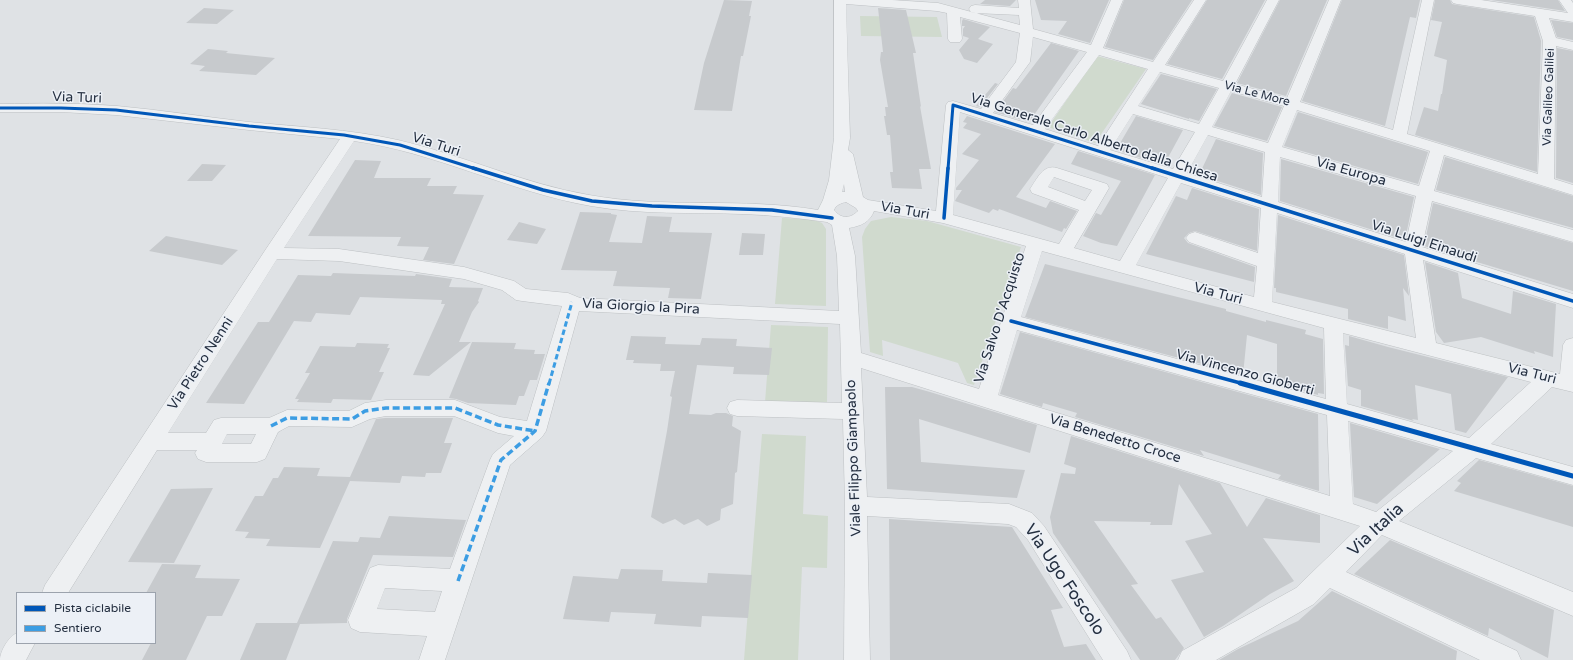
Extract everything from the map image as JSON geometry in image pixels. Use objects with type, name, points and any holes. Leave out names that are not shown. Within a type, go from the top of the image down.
[{"type":"street","name":"Via Le More","points":[[841,0],[923,3],[1293,104],[1573,190]]},
{"type":"street","points":[[841,0],[842,138],[833,211],[846,256]]},
{"type":"street","points":[[1036,131],[1095,51],[1118,0]]},
{"type":"street","points":[[1101,152],[1200,0]]},
{"type":"street","points":[[1125,268],[1204,129],[1273,0]]},
{"type":"street","points":[[1263,306],[1273,150],[1335,0]]},
{"type":"street","points":[[1399,136],[1428,0]]},
{"type":"street","points":[[1457,0],[1573,18]]},
{"type":"street","points":[[1565,0],[1573,12]]},
{"type":"street","name":"Via Le More","points":[[938,7],[1025,6]]},
{"type":"street","points":[[984,115],[1023,62],[1027,32],[1025,6]]},
{"type":"street","points":[[953,11],[955,39]]},
{"type":"street","name":"Via Galileo Galilei","points":[[1541,14],[1550,41],[1546,182]]},
{"type":"street","points":[[1550,41],[1573,46]]},
{"type":"street","name":"Via Generale Carlo Alberto dalla Chiesa","points":[[944,218],[953,105],[1214,188]]},
{"type":"street","name":"Via Turi","points":[[0,108],[99,110],[349,136],[402,146],[533,188],[592,201],[620,204],[767,209],[811,214],[833,211]]},
{"type":"street","name":"Via Europa","points":[[1129,108],[1573,236]]},
{"type":"street","name":"Via Pietro Nenni","points":[[55,592],[272,253],[349,136]]},
{"type":"street","points":[[842,138],[859,208],[846,256]]},
{"type":"street","points":[[1427,348],[1413,250],[1425,194],[1438,148]]},
{"type":"street","name":"Via Luigi Einaudi","points":[[1214,188],[1209,198],[1269,211],[1413,250],[1573,301]]},
{"type":"street","points":[[833,211],[846,197],[859,208]]},
{"type":"street","points":[[833,211],[849,222],[859,208]]},
{"type":"street","name":"Via Turi","points":[[859,208],[919,212],[944,218],[1263,306],[1548,379],[1571,383]]},
{"type":"street","points":[[1062,251],[1089,208]]},
{"type":"street","points":[[1195,238],[1265,262]]},
{"type":"street","name":"Via Salvo D'Acquisto","points":[[986,399],[1035,244]]},
{"type":"street","name":"Via Giorgio la Pira","points":[[272,253],[339,255],[449,271],[508,285],[522,294],[568,300],[578,304],[849,318]]},
{"type":"street","name":"Viale Filippo Giampaolo","points":[[846,256],[856,506],[857,660]]},
{"type":"street","points":[[432,660],[501,460],[535,431],[572,302]]},
{"type":"street","name":"Via Vincenzo Gioberti","points":[[1011,321],[1573,476]]},
{"type":"street","points":[[1333,324],[1342,510]]},
{"type":"street","points":[[1571,383],[1573,345]]},
{"type":"street","name":"Via Benedetto Croce","points":[[851,357],[1342,510],[1380,523],[1573,604]]},
{"type":"street","name":"Via Italia","points":[[1191,660],[1305,596],[1380,523],[1473,448],[1548,379]]},
{"type":"street","points":[[152,441],[212,442],[206,453],[257,453],[271,426],[287,418],[352,419],[365,411],[386,408],[455,408],[498,425],[535,431]]},
{"type":"street","points":[[737,408],[853,411]]},
{"type":"street","name":"Via Ugo Foscolo","points":[[856,506],[1009,514],[1024,520],[1036,533],[1118,660]]},
{"type":"street","points":[[1328,575],[1482,654],[1508,660]]},
{"type":"street","points":[[443,625],[360,620],[378,576],[458,581]]},
{"type":"street","points":[[11,660],[21,644]]},
{"type":"shaded area","points":[[860,16],[937,17],[942,37],[861,36]]},
{"type":"shaded area","points":[[1097,56],[1146,69],[1095,143],[1048,127]]},
{"type":"shaded area","points":[[891,217],[927,221],[1021,247],[974,385],[967,383],[958,363],[882,340],[883,356],[870,352],[862,237],[865,229],[871,221]]},
{"type":"shaded area","points":[[782,218],[812,219],[822,223],[826,229],[826,306],[775,304]]},
{"type":"shaded area","points":[[771,325],[828,327],[827,404],[765,402]]},
{"type":"shaded area","points":[[762,434],[806,436],[803,514],[828,516],[827,568],[802,567],[798,660],[744,660]]},
{"type":"building","points":[[724,0],[752,1],[749,16],[751,16],[743,56],[741,56],[732,111],[694,110],[704,63]]},
{"type":"building","points":[[985,0],[1016,0],[1010,6],[980,4]]},
{"type":"building","points":[[1035,0],[1109,0],[1090,43],[1058,34],[1067,21],[1041,20]]},
{"type":"building","points":[[1124,0],[1192,0],[1153,60],[1105,47]]},
{"type":"building","points":[[1207,0],[1265,0],[1222,79],[1167,64]]},
{"type":"building","points":[[1280,0],[1327,0],[1286,96],[1237,83]]},
{"type":"building","points":[[1342,0],[1420,0],[1416,18],[1410,17],[1385,126],[1302,101]]},
{"type":"building","points":[[1435,0],[1450,0],[1452,4],[1534,17],[1541,41],[1537,172],[1415,135],[1424,107],[1438,111],[1442,94],[1447,60],[1434,56],[1442,22],[1431,20]]},
{"type":"building","points":[[1491,0],[1558,0],[1565,11]]},
{"type":"building","points":[[204,8],[234,10],[217,24],[186,23]]},
{"type":"building","points":[[878,8],[906,10],[916,53],[913,53],[921,107],[920,106],[931,169],[919,169],[922,189],[892,188],[890,172],[893,172],[890,135],[887,135],[884,116],[886,116],[885,107],[888,107],[880,60],[881,52],[883,52]]},
{"type":"building","points":[[963,19],[990,27],[978,39],[993,44],[977,63],[964,59],[959,50],[969,38],[963,36],[963,29],[965,26],[962,26]]},
{"type":"building","points":[[1551,20],[1573,23],[1573,40],[1557,37]]},
{"type":"building","points":[[1051,43],[1079,51],[1029,122],[995,112],[1013,88],[1016,89]]},
{"type":"building","points":[[1557,48],[1573,51],[1573,183],[1556,178]]},
{"type":"building","points":[[208,49],[228,51],[226,53],[275,58],[256,75],[199,71],[205,66],[190,64]]},
{"type":"building","points":[[1161,74],[1217,89],[1199,121],[1141,104]]},
{"type":"building","points":[[995,83],[998,84],[980,107],[976,106]]},
{"type":"building","points":[[1232,93],[1282,107],[1267,141],[1214,126]]},
{"type":"building","points":[[1298,112],[1428,152],[1418,184],[1284,146]]},
{"type":"building","points":[[967,116],[1055,144],[1016,197],[1046,208],[1050,201],[1077,211],[1066,229],[1064,228],[1062,232],[999,209],[998,211],[993,209],[989,213],[955,201],[962,190],[956,190],[956,188],[979,160],[962,154],[981,134],[963,128],[967,123],[963,122]]},
{"type":"building","points":[[1136,116],[1183,130],[1164,165],[1116,150]]},
{"type":"building","points":[[1216,139],[1263,153],[1261,195],[1199,175]]},
{"type":"building","points":[[1078,151],[1155,175],[1117,246],[1101,243],[1083,236],[1096,213],[1101,215],[1121,181],[1071,164]]},
{"type":"building","points":[[1445,157],[1573,196],[1573,228],[1436,190]]},
{"type":"building","points":[[1281,159],[1414,197],[1405,240],[1280,201]]},
{"type":"building","points":[[355,160],[381,161],[374,178],[431,178],[427,186],[457,186],[453,194],[484,195],[454,264],[423,260],[429,247],[397,246],[401,237],[308,236]]},
{"type":"building","points":[[202,164],[226,165],[212,181],[187,181]]},
{"type":"building","points":[[1192,188],[1259,209],[1257,251],[1195,231],[1189,233],[1184,238],[1188,243],[1255,267],[1254,282],[1146,254],[1176,196],[1187,200]]},
{"type":"building","points":[[1433,203],[1573,243],[1573,291],[1424,246]]},
{"type":"building","points":[[580,212],[611,213],[617,215],[609,242],[642,243],[647,216],[672,217],[669,232],[712,233],[701,299],[668,298],[670,288],[613,286],[617,271],[561,270]]},
{"type":"building","points":[[1278,215],[1404,255],[1409,296],[1403,288],[1406,321],[1388,316],[1388,329],[1348,319],[1348,309],[1276,292],[1276,288],[1274,288]]},
{"type":"building","points":[[519,222],[546,229],[537,244],[507,240]]},
{"type":"building","points":[[742,233],[765,234],[763,255],[739,255]]},
{"type":"building","points":[[166,236],[238,250],[222,265],[149,251]]},
{"type":"building","points":[[1425,262],[1458,273],[1462,298],[1511,314],[1513,291],[1556,304],[1553,357],[1534,351],[1535,354],[1481,337],[1444,343],[1436,332]]},
{"type":"building","points":[[1045,264],[1226,309],[1226,311],[1266,322],[1266,320],[1306,330],[1305,334],[1323,339],[1324,394],[1318,393],[1318,395],[1277,384],[1277,344],[1247,335],[1243,375],[1025,317]]},
{"type":"building","points":[[333,273],[415,276],[416,274],[452,279],[449,287],[483,288],[478,301],[479,302],[472,312],[459,342],[471,342],[429,376],[413,375],[445,304],[441,304],[442,300],[360,297],[350,315],[316,313],[311,322],[294,321],[244,404],[206,403],[258,322],[269,322],[298,275],[331,276]]},
{"type":"building","points":[[1020,332],[1318,414],[1319,491],[1278,479],[1281,475],[1200,450],[1204,456],[1075,417],[1077,413],[1043,403],[1042,407],[1000,394]]},
{"type":"building","points":[[631,336],[666,337],[665,344],[700,345],[702,338],[737,339],[736,346],[772,348],[769,375],[733,374],[734,367],[697,365],[689,414],[711,415],[716,413],[726,413],[733,416],[732,426],[741,431],[737,472],[735,473],[733,504],[721,509],[720,520],[707,526],[698,519],[684,525],[675,519],[663,524],[651,517],[667,431],[672,397],[670,396],[675,371],[660,371],[661,364],[633,363],[634,360],[626,360]]},
{"type":"building","points":[[1349,336],[1508,377],[1466,433],[1455,430],[1451,394],[1415,385],[1418,420],[1412,419],[1414,421],[1361,406],[1361,390],[1348,386],[1345,345],[1349,346]]},
{"type":"building","points":[[472,342],[516,343],[514,349],[535,350],[534,354],[545,354],[537,380],[530,380],[524,396],[519,396],[516,405],[468,403],[449,398]]},
{"type":"building","points":[[357,343],[389,344],[387,348],[390,348],[379,372],[384,372],[371,400],[333,399],[331,403],[297,402],[299,399],[295,399],[310,373],[305,373],[320,346],[355,347]]},
{"type":"building","points":[[885,387],[912,387],[1037,425],[1030,453],[919,419],[921,462],[1025,470],[1017,498],[887,489]]},
{"type":"building","points":[[453,418],[444,443],[452,443],[441,473],[426,473],[425,477],[402,476],[400,483],[350,481],[320,548],[266,546],[270,539],[245,538],[249,532],[235,531],[255,496],[263,496],[273,478],[278,478],[284,467],[320,468],[317,476],[350,477],[376,419]]},
{"type":"building","points":[[1350,423],[1440,449],[1377,504],[1354,497]]},
{"type":"building","points":[[1071,436],[1220,483],[1247,527],[1266,498],[1320,515],[1320,543],[1263,538],[1294,581],[1270,594],[1204,637],[1171,580],[1204,572],[1185,541],[1212,534],[1179,484],[1172,525],[1150,525],[1151,522],[1094,521],[1138,584],[1131,585],[1156,619],[1161,617],[1184,648],[1175,660],[1140,660],[1053,533],[1050,517],[1061,473],[1075,474],[1076,468],[1064,464]]},
{"type":"building","points":[[1479,460],[1573,486],[1573,527],[1454,491],[1461,483],[1457,481]]},
{"type":"building","points":[[213,488],[174,563],[128,562],[171,489]]},
{"type":"building","points":[[389,516],[466,520],[453,557],[373,555],[347,619],[347,623],[300,624],[286,660],[240,660],[256,623],[297,623],[333,541],[358,542],[360,537],[380,538]]},
{"type":"building","points":[[889,519],[1012,527],[1063,608],[1051,610],[1064,647],[1086,644],[1096,660],[890,660]]},
{"type":"building","points":[[1390,540],[1554,610],[1548,658],[1489,628],[1488,636],[1354,574]]},
{"type":"building","points":[[162,564],[201,565],[195,578],[240,579],[222,616],[207,616],[186,660],[142,660],[150,644],[156,644],[156,592],[147,592]]},
{"type":"building","points":[[621,569],[663,570],[662,581],[707,583],[708,573],[752,575],[748,618],[702,616],[701,627],[654,624],[656,614],[611,612],[609,622],[563,619],[573,576],[618,579]]},
{"type":"building","points":[[1332,591],[1457,651],[1456,660],[1219,660],[1238,649],[1298,621]]},
{"type":"marked path","points":[[458,581],[501,460],[535,431],[572,302]]},
{"type":"marked path","points":[[271,426],[287,418],[352,419],[365,411],[386,408],[455,408],[498,425],[535,431]]},
{"type":"cycle path","points":[[944,218],[953,105],[1573,301]]},
{"type":"cycle path","points":[[0,108],[116,110],[249,126],[344,135],[400,145],[519,183],[592,201],[652,206],[772,210],[832,218]]},
{"type":"cycle path","points":[[1011,321],[1573,476]]}]
